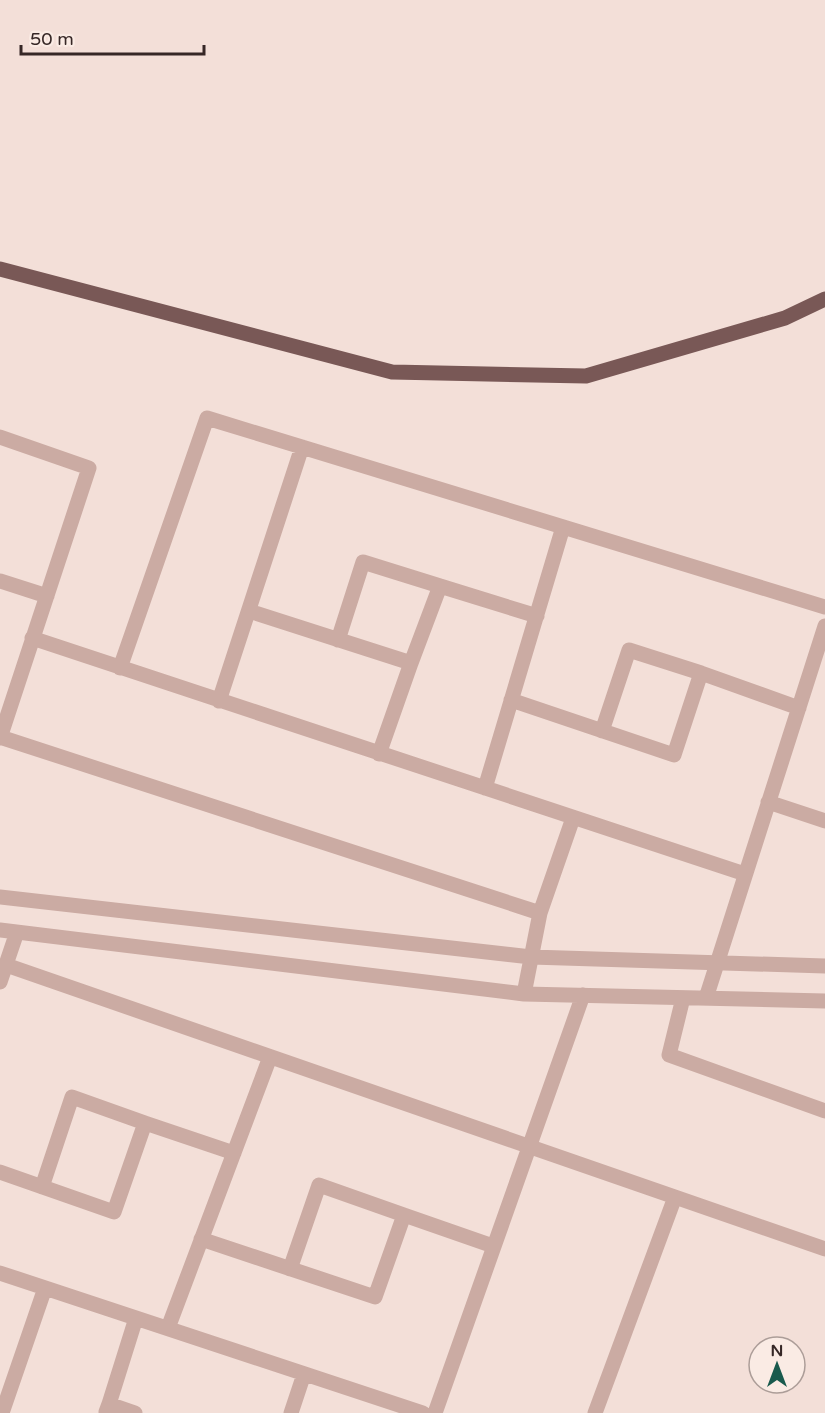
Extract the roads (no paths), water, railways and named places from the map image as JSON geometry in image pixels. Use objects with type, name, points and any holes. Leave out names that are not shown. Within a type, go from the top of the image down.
[{"type":"main road","points":[[0,269],[392,372],[586,376],[784,318],[825,299]]},
{"type":"street","points":[[120,668],[207,418],[825,607]]},
{"type":"street","points":[[0,437],[89,468],[0,737],[540,913]]},
{"type":"street","points":[[219,701],[302,447]]},
{"type":"street","points":[[484,788],[563,527]]},
{"type":"street","points":[[338,640],[363,562],[537,616]]},
{"type":"street","points":[[0,581],[47,596]]},
{"type":"street","points":[[379,754],[440,586]]},
{"type":"street","points":[[249,611],[411,663]]},
{"type":"street","points":[[706,998],[825,626]]},
{"type":"street","points":[[32,638],[745,874]]},
{"type":"street","points":[[602,731],[629,650],[799,708]]},
{"type":"street","points":[[511,700],[674,755],[701,673]]},
{"type":"street","points":[[768,802],[825,821]]},
{"type":"street","points":[[524,994],[540,913],[573,818]]},
{"type":"street","points":[[0,897],[531,957],[825,966]]},
{"type":"street","points":[[0,930],[524,994],[825,1001]]},
{"type":"street","points":[[0,982],[17,932]]},
{"type":"street","points":[[6,965],[825,1249]]},
{"type":"street","points":[[435,1413],[527,1146],[583,995]]},
{"type":"street","points":[[683,998],[669,1055],[825,1111]]},
{"type":"street","points":[[168,1328],[270,1057]]},
{"type":"street","points":[[42,1187],[72,1097],[234,1153]]},
{"type":"street","points":[[0,1172],[114,1212],[146,1124]]},
{"type":"street","points":[[290,1269],[319,1185],[493,1246]]},
{"type":"street","points":[[595,1413],[675,1197]]},
{"type":"street","points":[[201,1239],[375,1298],[404,1215]]},
{"type":"street","points":[[0,1273],[423,1413]]},
{"type":"street","points":[[2,1413],[45,1288]]},
{"type":"street","points":[[135,1413],[107,1408],[136,1318]]},
{"type":"street","points":[[291,1413],[304,1374]]}]
